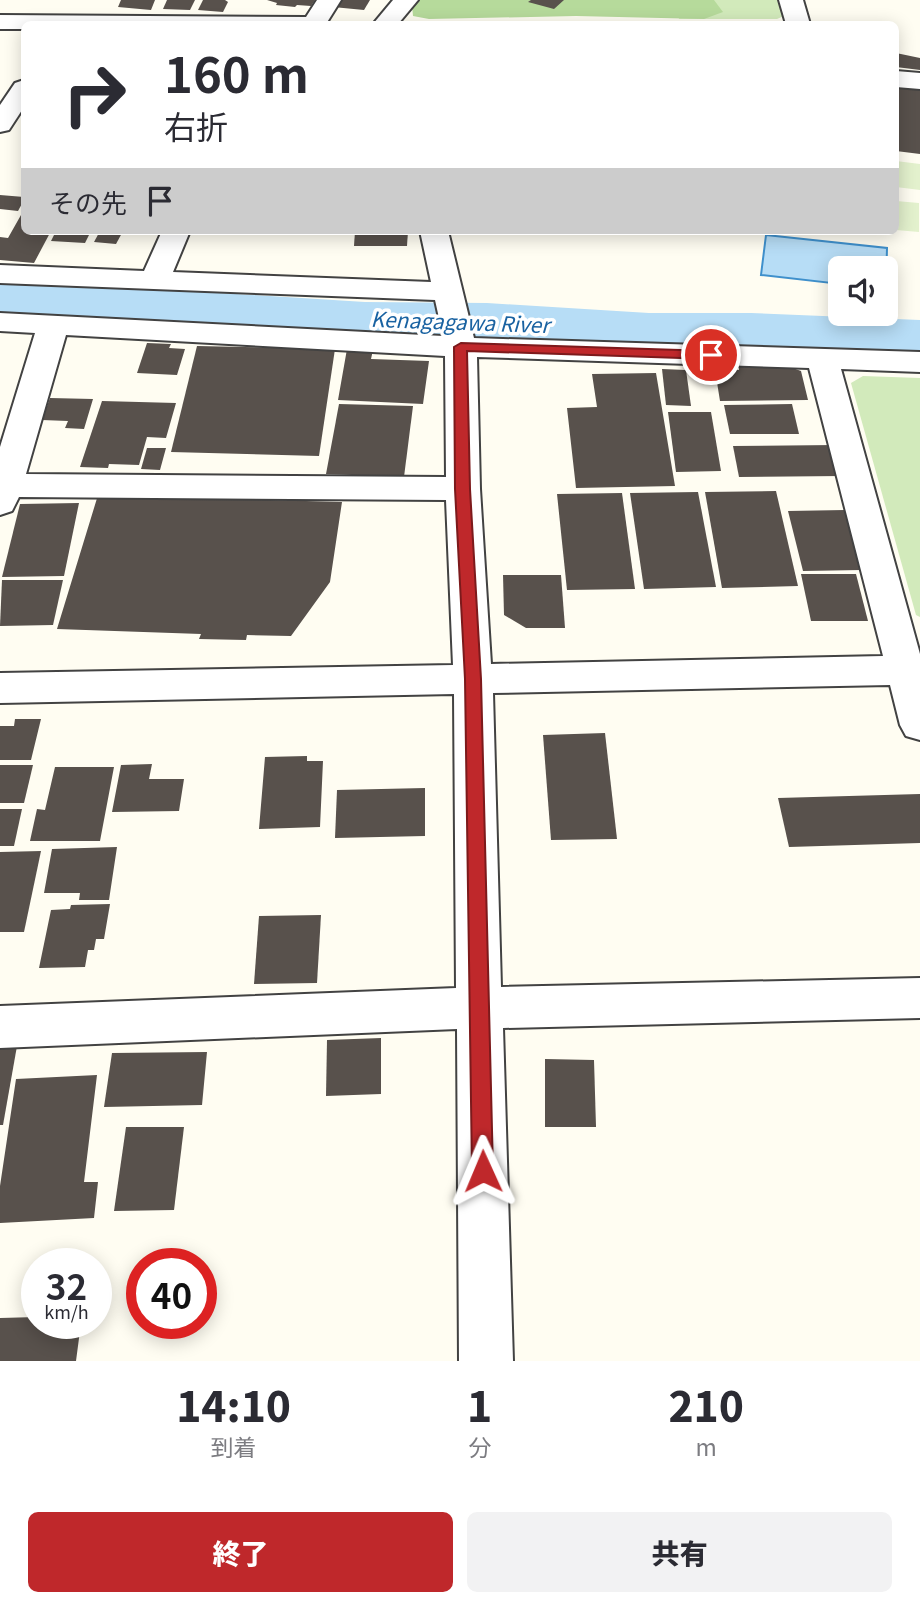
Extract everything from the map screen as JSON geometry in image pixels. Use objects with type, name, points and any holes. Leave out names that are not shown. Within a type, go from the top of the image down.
[{"type":"street","points":[[68,21],[79,0]]},
{"type":"street","points":[[316,21],[329,0]]},
{"type":"street","points":[[388,21],[406,0]]},
{"type":"street","points":[[791,0],[797,21]]},
{"type":"street","points":[[0,22],[21,23]]},
{"type":"street","points":[[899,79],[920,81]]},
{"type":"street","points":[[0,124],[21,92]]},
{"type":"street","points":[[153,282],[174,235]]},
{"type":"street","points":[[434,235],[461,347],[463,489],[473,679],[486,1361]]},
{"type":"street","points":[[0,274],[448,292]]},
{"type":"street","points":[[0,322],[461,347],[920,362]]},
{"type":"street","points":[[53,325],[2,491],[463,489]]},
{"type":"street","points":[[822,359],[913,670],[920,725]]},
{"type":"street","points":[[0,688],[913,670]]},
{"type":"street","points":[[0,1027],[480,1009],[920,998]]},
{"type":"green space","points":[[419,0],[714,0],[723,12],[704,19],[576,16],[429,19],[413,16],[412,6]]},
{"type":"green space","points":[[675,0],[779,0],[784,16],[777,19],[679,19]]},
{"type":"green space","points":[[899,161],[920,164],[920,190],[899,187]]},
{"type":"green space","points":[[899,201],[919,203],[919,232],[899,230]]},
{"type":"green space","points":[[863,376],[920,378],[920,617],[916,615],[851,383]]},
{"type":"water","points":[[766,235],[887,248],[887,256],[828,256],[828,283],[761,275]]},
{"type":"building","points":[[121,0],[155,0],[151,10],[118,7]]},
{"type":"building","points":[[167,0],[195,0],[190,10],[163,9]]},
{"type":"building","points":[[203,0],[228,2],[223,12],[198,10]]},
{"type":"building","points":[[267,0],[315,0],[311,6],[295,7],[276,5],[277,3]]},
{"type":"building","points":[[337,0],[370,0],[364,10],[333,7]]},
{"type":"building","points":[[564,0],[554,9],[528,2]]},
{"type":"building","points":[[899,54],[920,58],[920,70],[899,67]]},
{"type":"building","points":[[899,87],[920,89],[920,154],[899,151]]},
{"type":"building","points":[[0,195],[21,197],[18,211],[0,209]]},
{"type":"building","points":[[21,215],[21,235],[49,235],[34,263],[0,260],[0,237],[8,238]]},
{"type":"building","points":[[54,235],[89,235],[85,243],[51,241]]},
{"type":"building","points":[[98,235],[121,235],[116,244],[94,242]]},
{"type":"building","points":[[355,235],[408,235],[407,246],[354,246]]},
{"type":"building","points":[[147,343],[171,344],[169,348],[185,349],[177,375],[137,373]]},
{"type":"building","points":[[197,346],[335,349],[319,456],[171,452]]},
{"type":"building","points":[[347,349],[373,350],[371,359],[429,361],[423,404],[338,400]]},
{"type":"building","points":[[739,367],[790,367],[801,371],[808,400],[720,401],[715,370],[739,370]]},
{"type":"building","points":[[662,369],[686,370],[691,406],[666,405]]},
{"type":"building","points":[[656,373],[675,486],[576,488],[567,408],[597,407],[592,374]]},
{"type":"building","points":[[50,398],[93,399],[84,429],[65,428],[68,421],[42,420]]},
{"type":"building","points":[[102,401],[176,403],[166,438],[147,437],[139,465],[80,467]]},
{"type":"building","points":[[339,404],[413,406],[404,477],[326,474]]},
{"type":"building","points":[[792,404],[799,434],[730,434],[724,405]]},
{"type":"building","points":[[668,412],[711,412],[721,471],[676,472]]},
{"type":"building","points":[[835,445],[842,476],[739,477],[733,446]]},
{"type":"building","points":[[147,448],[166,448],[160,470],[141,469]]},
{"type":"building","points":[[776,491],[798,586],[722,588],[705,492]]},
{"type":"building","points":[[698,492],[716,587],[644,589],[630,493]]},
{"type":"building","points":[[622,493],[635,589],[567,590],[557,494]]},
{"type":"building","points":[[98,495],[227,499],[228,495],[271,497],[270,500],[342,502],[330,582],[291,636],[247,635],[246,640],[199,639],[201,634],[57,629]]},
{"type":"building","points":[[79,503],[64,576],[2,577],[20,504]]},
{"type":"building","points":[[845,510],[861,570],[803,571],[788,511]]},
{"type":"building","points":[[801,574],[856,574],[868,621],[811,621]]},
{"type":"building","points":[[503,575],[561,575],[565,628],[526,628],[504,615]]},
{"type":"building","points":[[2,580],[63,580],[53,625],[0,626]]},
{"type":"building","points":[[15,719],[41,719],[31,760],[0,760],[0,726],[14,726]]},
{"type":"building","points":[[605,733],[617,839],[551,840],[543,735]]},
{"type":"building","points":[[307,756],[307,761],[323,761],[320,827],[259,829],[265,757]]},
{"type":"building","points":[[152,764],[149,779],[184,779],[179,811],[112,812],[121,765]]},
{"type":"building","points":[[0,765],[33,765],[24,803],[0,803]]},
{"type":"building","points":[[55,767],[114,767],[100,841],[30,841],[37,809],[45,810]]},
{"type":"building","points":[[425,788],[425,836],[335,838],[337,790]]},
{"type":"building","points":[[920,794],[920,843],[789,847],[778,798]]},
{"type":"building","points":[[0,809],[22,809],[14,846],[0,846]]},
{"type":"building","points":[[117,847],[109,900],[79,900],[80,893],[44,893],[52,849]]},
{"type":"building","points":[[41,851],[24,932],[0,932],[0,852]]},
{"type":"building","points":[[110,904],[104,939],[96,939],[94,950],[88,950],[85,967],[39,968],[51,910],[70,909],[71,905]]},
{"type":"building","points":[[321,915],[317,983],[254,984],[259,916]]},
{"type":"building","points":[[381,1038],[381,1094],[326,1096],[327,1040]]},
{"type":"building","points":[[17,1046],[3,1125],[0,1125],[0,1047]]},
{"type":"building","points":[[207,1052],[202,1105],[104,1107],[112,1053]]},
{"type":"building","points":[[545,1059],[594,1060],[596,1127],[545,1127]]},
{"type":"building","points":[[97,1075],[84,1182],[98,1182],[94,1218],[0,1223],[0,1186],[16,1079]]},
{"type":"building","points":[[126,1127],[184,1127],[174,1210],[114,1211]]},
{"type":"building","points":[[21,1317],[21,1339],[79,1339],[76,1361],[0,1361],[0,1318]]},
{"type":"waterway","name":"Kenagagawa River","points":[[0,297],[365,320],[487,321],[649,332],[751,332],[920,339]]},
{"type":"route","points":[[483,1171],[473,679],[463,489],[461,347],[711,355]]}]
